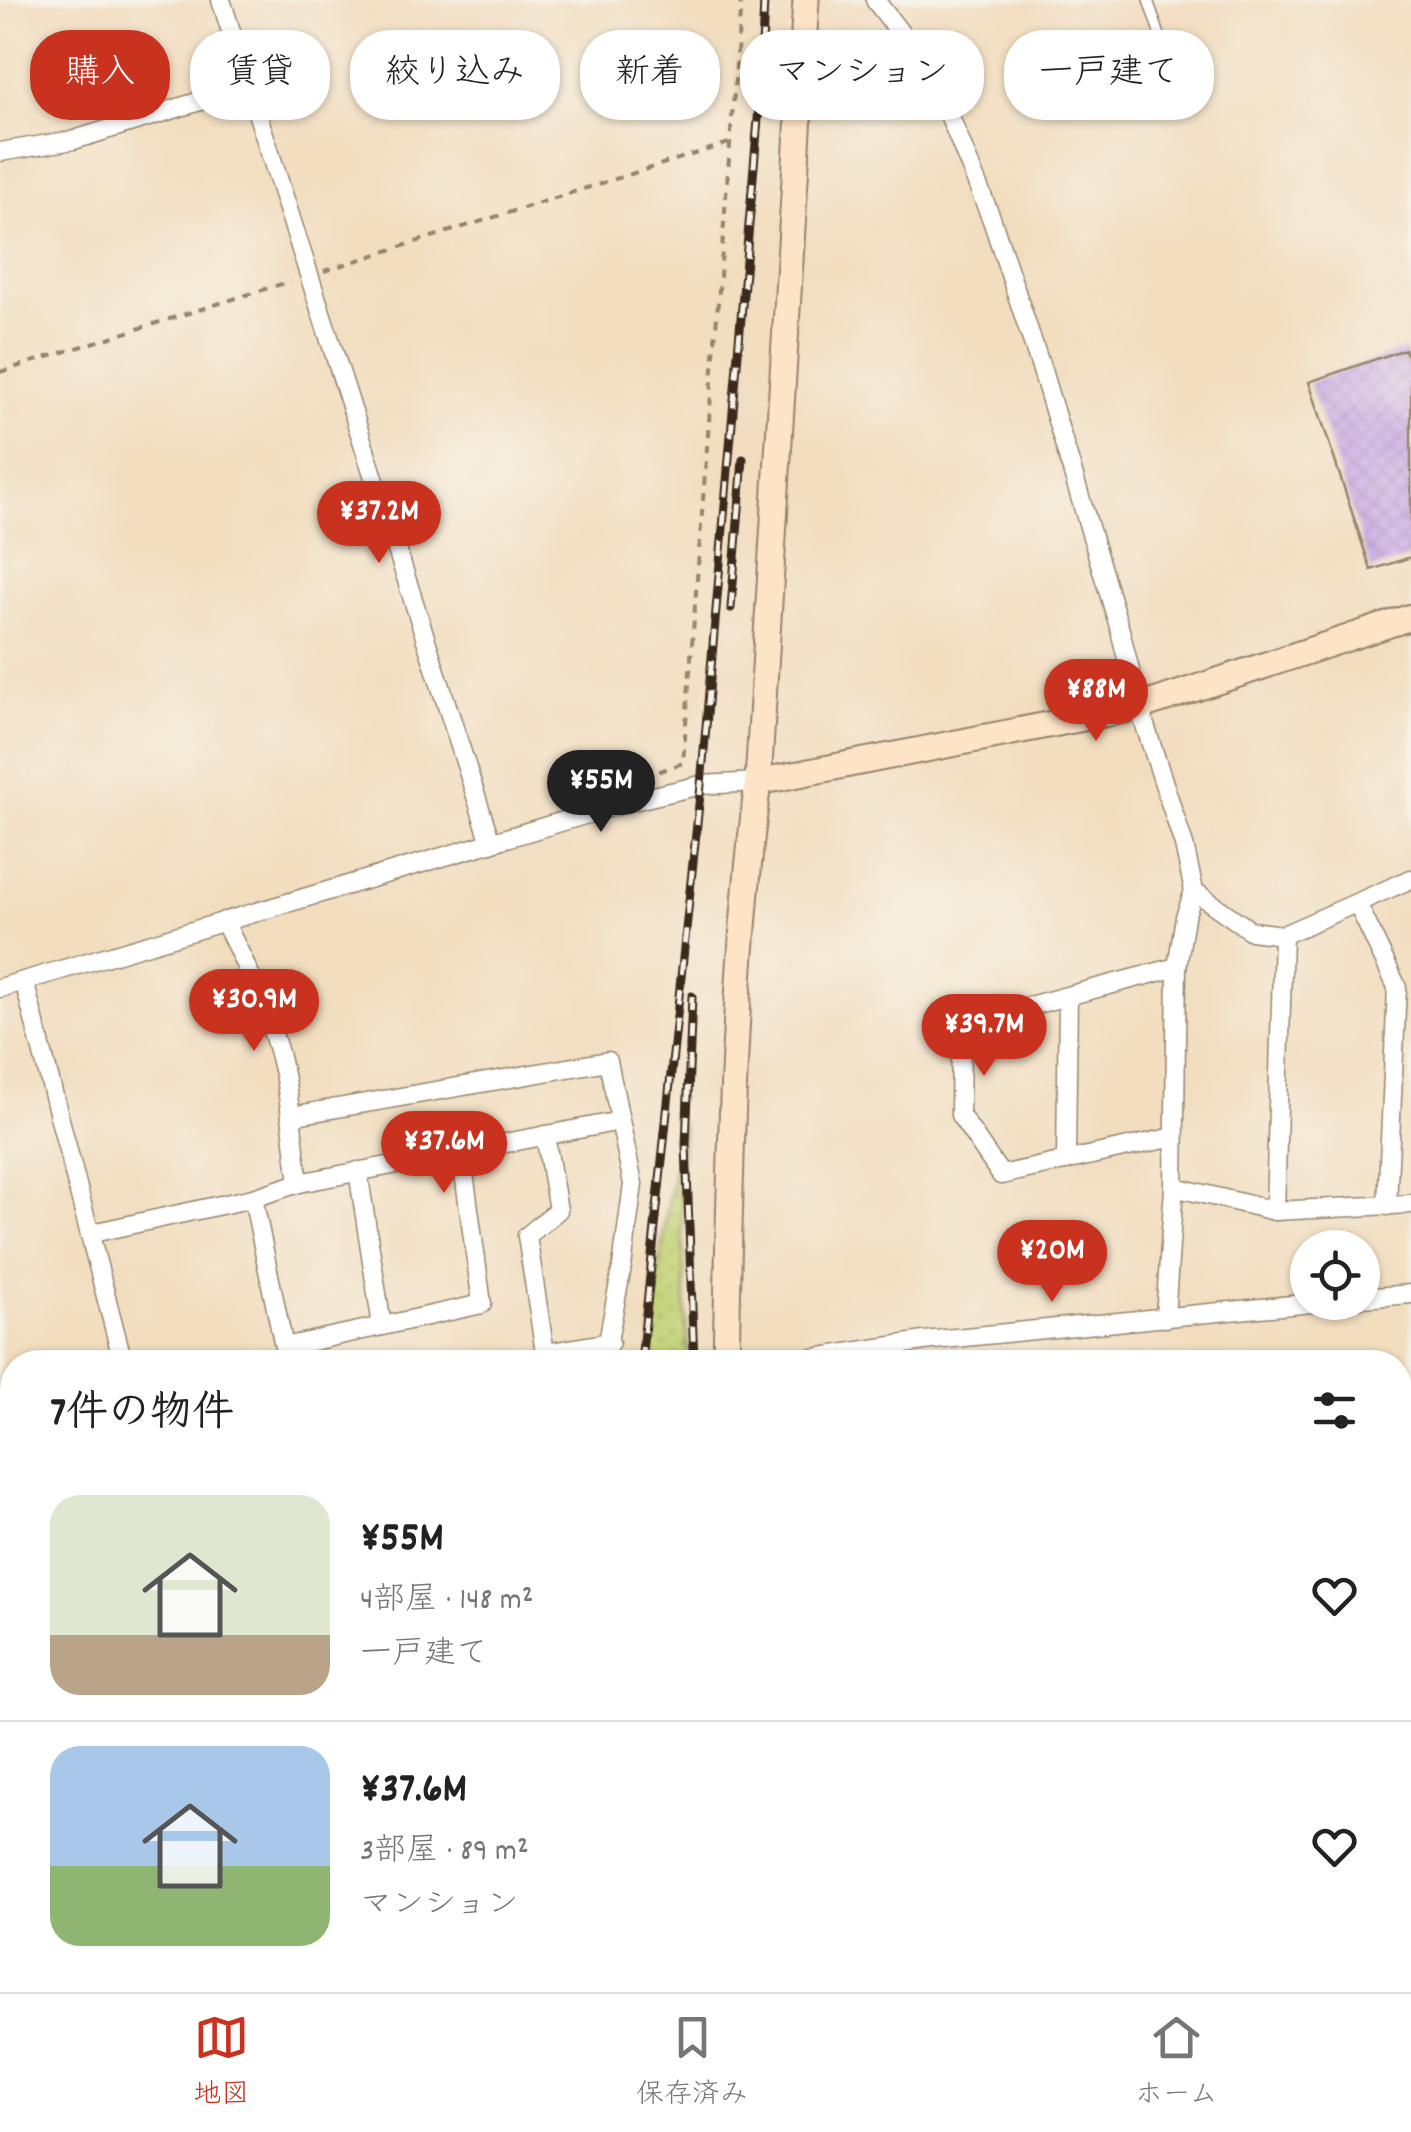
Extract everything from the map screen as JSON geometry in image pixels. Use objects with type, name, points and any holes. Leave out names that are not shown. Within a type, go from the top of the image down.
[{"type":"street","points":[[221,0],[231,30]]},
{"type":"street","points":[[726,1350],[740,974],[758,782],[806,0]]},
{"type":"street","points":[[875,0],[914,52],[946,106],[992,220],[1041,367],[1120,630],[1139,707],[1184,845],[1194,891],[1184,917],[1177,967],[1174,1187],[1165,1318]]},
{"type":"street","points":[[0,152],[74,140],[190,104]]},
{"type":"street","points":[[260,120],[491,843]]},
{"type":"street","points":[[0,988],[665,792],[701,785],[758,782],[1139,707],[1411,617]]},
{"type":"street","points":[[1194,891],[1251,931],[1283,935],[1411,880]]},
{"type":"street","points":[[1357,903],[1404,984],[1386,1206]]},
{"type":"street","points":[[224,921],[252,976],[277,1046],[291,1116],[298,1183]]},
{"type":"street","points":[[1275,1212],[1283,935]]},
{"type":"street","points":[[1174,1137],[1001,1176],[960,1115],[961,1038],[976,1020],[1177,967]]},
{"type":"street","points":[[24,981],[120,1350]]},
{"type":"street","points":[[1066,1161],[1068,996]]},
{"type":"street","points":[[291,1116],[608,1061],[633,1184],[608,1350]]},
{"type":"street","points":[[92,1233],[253,1198],[298,1183],[620,1121]]},
{"type":"street","points":[[545,1135],[558,1210],[527,1236],[546,1350]]},
{"type":"street","points":[[253,1198],[284,1347],[482,1304],[461,1151]]},
{"type":"street","points":[[358,1171],[382,1326]]},
{"type":"street","points":[[1174,1187],[1275,1212],[1411,1204]]},
{"type":"street","points":[[1380,1297],[1411,1294]]},
{"type":"street","points":[[866,1350],[1290,1305]]},
{"type":"street","points":[[563,1350],[610,1342]]},
{"type":"lane","points":[[1148,0],[1158,30]]},
{"type":"path","points":[[630,782],[683,763],[741,0]]},
{"type":"path","points":[[0,372],[729,143]]},
{"type":"green space","points":[[683,1124],[680,1174],[687,1350],[651,1350],[662,1242]]},
{"type":"building","points":[[1405,349],[1411,368],[1411,557],[1371,570],[1309,382]]},
{"type":"railway","points":[[642,1350],[701,785],[760,96],[764,0]]},
{"type":"railway","points":[[731,608],[743,459]]},
{"type":"railway","points":[[692,996],[686,1145],[694,1350]]}]
